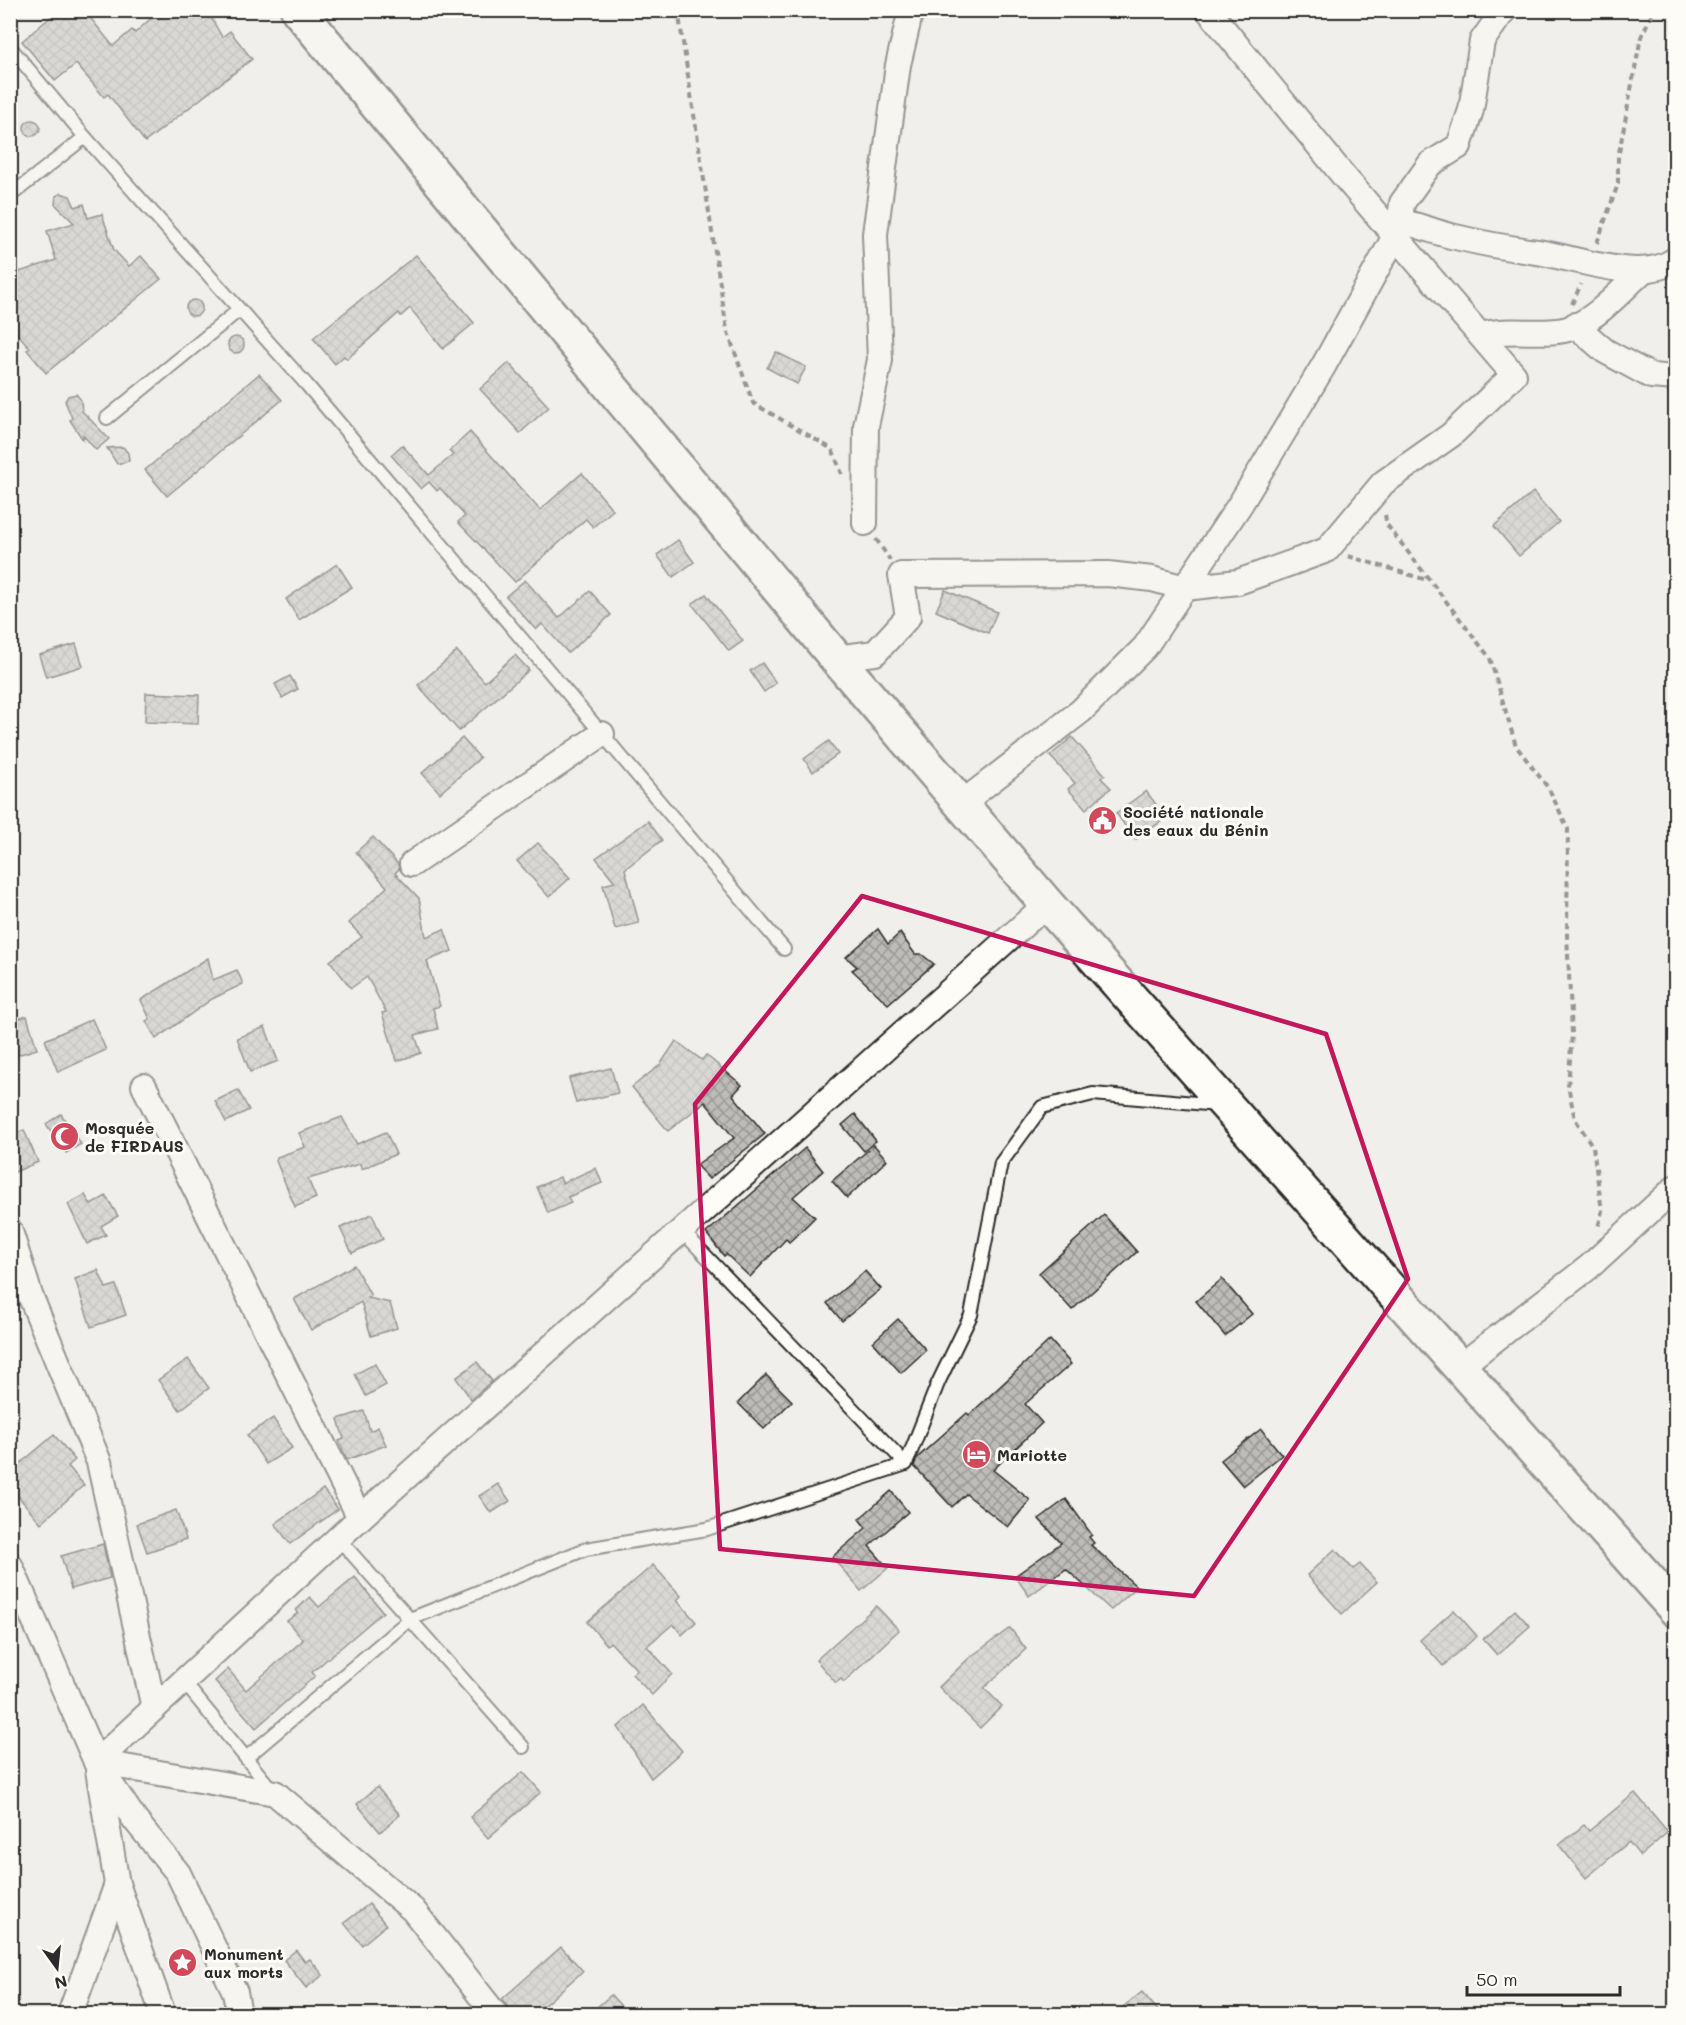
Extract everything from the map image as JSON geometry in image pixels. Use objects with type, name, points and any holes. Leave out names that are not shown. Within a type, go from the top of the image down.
[{"type":"highway","points":[[298,10],[836,658],[1047,904],[1676,1610]]},
{"type":"street","points":[[865,523],[866,426],[880,360],[875,234],[898,65],[911,10]]},
{"type":"street","points":[[836,658],[875,653],[908,617],[901,575],[1108,574],[1152,579],[1185,588],[1238,582],[1328,550],[1380,488],[1451,435],[1514,375],[1393,227],[1208,10]]},
{"type":"street","points":[[962,803],[1081,711],[1145,647],[1241,503],[1324,365],[1393,227],[1402,203],[1430,164],[1459,146],[1471,110],[1482,41],[1504,10]]},
{"type":"street","points":[[1393,227],[1436,233],[1591,264],[1644,270],[1669,264],[1676,259]]},
{"type":"street","points":[[1480,335],[1496,331],[1571,327],[1587,320],[1644,270]]},
{"type":"street","points":[[1571,327],[1605,351],[1651,376],[1676,378]]},
{"type":"street","points":[[412,864],[602,734]]},
{"type":"street","points":[[96,1762],[360,1518],[1047,904]]},
{"type":"street","points":[[144,1086],[360,1518]]},
{"type":"street","points":[[1458,1368],[1590,1267],[1676,1187]]},
{"type":"street","points":[[10,1231],[30,1296],[99,1462],[154,1708]]},
{"type":"street","points":[[10,1565],[96,1762],[135,1820],[178,1873],[235,1992],[239,2014]]},
{"type":"street","points":[[96,1762],[275,1793],[413,1910],[495,2014]]},
{"type":"street","points":[[96,1762],[117,1884],[162,2014]]},
{"type":"street","points":[[70,2014],[117,1884]]},
{"type":"lane","points":[[10,47],[85,136],[307,385],[784,949]]},
{"type":"lane","points":[[10,196],[85,136]]},
{"type":"lane","points":[[106,418],[239,310]]},
{"type":"lane","points":[[906,1464],[938,1383],[970,1315],[1001,1163],[1042,1107],[1093,1094],[1224,1105]]},
{"type":"lane","points":[[682,1231],[906,1464]]},
{"type":"lane","points":[[246,1758],[410,1619],[586,1549],[707,1529],[906,1464]]},
{"type":"lane","points":[[338,1538],[523,1747]]},
{"type":"lane","points":[[183,1681],[275,1793]]},
{"type":"path","points":[[678,10],[727,330],[753,403],[832,449],[846,481]]},
{"type":"path","points":[[1571,327],[1574,297],[1591,264],[1618,184],[1618,158],[1641,37],[1654,10]]},
{"type":"path","points":[[1380,488],[1387,525],[1490,658],[1516,746],[1550,789],[1568,829],[1568,935],[1572,1034],[1568,1086],[1575,1119],[1593,1147],[1602,1210],[1590,1267]]},
{"type":"path","points":[[865,523],[901,575]]},
{"type":"path","points":[[1328,550],[1428,580]]},
{"type":"highlighted area","points":[[862,896],[1326,1034],[1408,1279],[1194,1596],[720,1549],[695,1104]]},
{"type":"building","points":[[59,10],[84,10],[113,46],[132,30],[135,33],[160,10],[207,10],[222,37],[230,31],[252,59],[145,142],[108,94],[104,97],[76,64],[55,81],[22,41]]},
{"type":"building","points":[[29,120],[35,120],[40,128],[38,134],[29,136],[24,131],[24,125]]},
{"type":"building","points":[[61,193],[70,196],[75,207],[84,204],[88,218],[102,214],[114,250],[129,266],[141,256],[161,279],[46,373],[27,350],[30,348],[10,325],[10,275],[56,260],[47,231],[74,223],[55,204],[56,196]]},
{"type":"building","points":[[416,255],[474,323],[443,349],[410,308],[401,316],[399,313],[347,359],[344,356],[335,364],[313,338]]},
{"type":"building","points":[[191,300],[197,300],[202,308],[200,314],[191,316],[186,311],[186,305]]},
{"type":"building","points":[[233,337],[239,337],[244,345],[242,351],[233,353],[228,348],[228,342]]},
{"type":"building","points":[[776,352],[806,367],[797,384],[767,368]]},
{"type":"building","points":[[509,363],[549,407],[520,433],[480,389]]},
{"type":"building","points":[[259,374],[282,400],[167,496],[145,470]]},
{"type":"building","points":[[76,394],[81,400],[82,411],[109,439],[96,450],[83,435],[83,440],[70,420],[72,418],[65,401],[68,396]]},
{"type":"building","points":[[470,432],[540,510],[582,473],[613,510],[593,527],[586,519],[515,582],[458,522],[465,516],[440,488],[437,491],[429,482],[421,489],[391,455],[402,445],[429,475],[453,455],[449,451]]},
{"type":"building","points":[[123,447],[128,453],[129,461],[117,464],[107,448]]},
{"type":"building","points":[[1533,492],[1559,522],[1519,556],[1494,526]]},
{"type":"building","points":[[678,540],[694,562],[673,577],[657,555]]},
{"type":"building","points":[[337,564],[352,587],[299,620],[286,599]]},
{"type":"building","points":[[525,580],[559,618],[590,591],[611,615],[568,653],[542,624],[536,630],[506,596]]},
{"type":"building","points":[[945,590],[997,612],[988,633],[936,611]]},
{"type":"building","points":[[706,594],[743,641],[729,651],[692,604]]},
{"type":"building","points":[[76,644],[83,666],[46,677],[39,655]]},
{"type":"building","points":[[457,651],[485,682],[515,655],[529,670],[459,731],[418,685]]},
{"type":"building","points":[[762,663],[776,683],[764,692],[750,671]]},
{"type":"building","points":[[290,676],[298,689],[282,698],[275,684]]},
{"type":"building","points":[[146,693],[199,695],[198,724],[145,722]]},
{"type":"building","points":[[1072,737],[1105,775],[1101,778],[1111,788],[1086,809],[1068,789],[1075,783],[1050,756]]},
{"type":"building","points":[[462,738],[480,758],[440,793],[422,773]]},
{"type":"building","points":[[829,741],[838,754],[813,772],[804,759]]},
{"type":"building","points":[[1146,791],[1166,818],[1135,840],[1116,813]]},
{"type":"building","points":[[648,821],[662,840],[625,869],[639,923],[615,929],[603,885],[615,882],[596,858]]},
{"type":"building","points":[[373,837],[398,864],[399,869],[395,873],[419,898],[426,937],[444,929],[452,951],[427,961],[440,1006],[433,1008],[438,1029],[415,1035],[421,1053],[397,1061],[382,1013],[386,1012],[367,977],[351,988],[330,961],[362,937],[349,923],[387,887],[356,852]]},
{"type":"building","points":[[538,843],[570,878],[549,897],[517,861]]},
{"type":"building","points":[[878,929],[888,944],[900,933],[915,954],[921,954],[934,964],[888,1004],[852,970],[857,967],[846,957]]},
{"type":"building","points":[[208,958],[213,980],[237,970],[243,984],[212,999],[156,1039],[146,1021],[150,1019],[141,1000]]},
{"type":"building","points":[[27,1016],[37,1049],[17,1055],[10,1032],[10,1021]]},
{"type":"building","points":[[92,1019],[106,1050],[58,1072],[45,1040]]},
{"type":"building","points":[[265,1027],[278,1061],[250,1072],[237,1038]]},
{"type":"building","points":[[676,1041],[702,1060],[706,1055],[742,1085],[733,1095],[765,1134],[709,1179],[696,1165],[734,1138],[705,1102],[668,1131],[632,1087],[660,1065]]},
{"type":"building","points":[[611,1068],[618,1093],[576,1103],[569,1078]]},
{"type":"building","points":[[238,1090],[249,1110],[226,1122],[215,1101]]},
{"type":"building","points":[[61,1114],[81,1144],[66,1153],[46,1124]]},
{"type":"building","points":[[855,1114],[876,1141],[864,1151],[842,1125]]},
{"type":"building","points":[[342,1117],[357,1144],[386,1132],[396,1154],[362,1169],[360,1164],[308,1179],[316,1198],[295,1207],[276,1161],[277,1157],[305,1147],[299,1133]]},
{"type":"building","points":[[24,1130],[38,1162],[10,1174],[10,1136]]},
{"type":"building","points":[[874,1145],[887,1160],[847,1198],[832,1181]]},
{"type":"building","points":[[805,1148],[823,1171],[793,1197],[815,1217],[789,1242],[786,1239],[750,1277],[726,1254],[724,1256],[706,1233]]},
{"type":"building","points":[[596,1168],[602,1183],[568,1197],[571,1203],[548,1213],[537,1187],[560,1177],[562,1183]]},
{"type":"building","points":[[85,1195],[91,1205],[106,1196],[118,1216],[101,1226],[106,1235],[87,1244],[68,1204]]},
{"type":"building","points":[[372,1214],[383,1239],[352,1253],[340,1228]]},
{"type":"building","points":[[1104,1215],[1137,1252],[1072,1310],[1039,1273]]},
{"type":"building","points":[[354,1265],[371,1296],[368,1298],[390,1303],[397,1328],[371,1336],[361,1302],[311,1330],[294,1299]]},
{"type":"building","points":[[98,1270],[106,1288],[116,1285],[126,1315],[91,1327],[75,1279]]},
{"type":"building","points":[[865,1271],[881,1289],[842,1321],[827,1303]]},
{"type":"building","points":[[1222,1279],[1252,1314],[1225,1336],[1196,1301]]},
{"type":"building","points":[[898,1319],[926,1350],[901,1373],[873,1342]]},
{"type":"building","points":[[1050,1340],[1071,1364],[1025,1404],[1042,1423],[993,1470],[1030,1500],[1008,1527],[966,1494],[952,1507],[914,1466],[917,1458],[967,1413],[969,1415]]},
{"type":"building","points":[[188,1359],[209,1388],[180,1410],[158,1380]]},
{"type":"building","points":[[477,1362],[492,1381],[471,1399],[456,1378]]},
{"type":"building","points":[[375,1364],[386,1385],[366,1396],[355,1374]]},
{"type":"building","points":[[766,1375],[792,1401],[764,1429],[738,1403]]},
{"type":"building","points":[[364,1411],[370,1431],[378,1427],[386,1445],[347,1460],[339,1441],[344,1439],[338,1419]]},
{"type":"building","points":[[273,1418],[292,1448],[266,1464],[247,1435]]},
{"type":"building","points":[[1261,1429],[1282,1455],[1243,1486],[1221,1460]]},
{"type":"building","points":[[54,1435],[75,1460],[68,1466],[84,1485],[41,1523],[10,1487],[10,1472]]},
{"type":"building","points":[[498,1484],[510,1501],[491,1513],[479,1496]]},
{"type":"building","points":[[323,1489],[338,1509],[290,1544],[275,1524]]},
{"type":"building","points":[[891,1491],[908,1512],[869,1546],[888,1568],[861,1591],[832,1557],[866,1528],[859,1519]]},
{"type":"building","points":[[1066,1499],[1092,1535],[1089,1537],[1094,1543],[1091,1545],[1137,1587],[1111,1610],[1066,1569],[1029,1596],[1015,1576],[1061,1543],[1039,1519]]},
{"type":"building","points":[[176,1510],[186,1539],[147,1552],[137,1524]]},
{"type":"building","points":[[103,1544],[110,1578],[71,1589],[61,1556]]},
{"type":"building","points":[[1335,1549],[1353,1569],[1360,1564],[1377,1582],[1342,1614],[1307,1575]]},
{"type":"building","points":[[653,1565],[681,1596],[677,1600],[696,1622],[682,1635],[673,1624],[647,1646],[672,1674],[652,1695],[632,1674],[637,1670],[610,1642],[607,1645],[587,1622]]},
{"type":"building","points":[[355,1577],[383,1612],[312,1672],[315,1676],[256,1728],[215,1681],[228,1669],[246,1690],[303,1640],[287,1621],[298,1613],[296,1610],[310,1597],[319,1607]]},
{"type":"building","points":[[876,1606],[899,1630],[844,1682],[841,1679],[836,1683],[816,1660]]},
{"type":"building","points":[[1454,1610],[1477,1636],[1443,1666],[1420,1640]]},
{"type":"building","points":[[1515,1610],[1530,1626],[1497,1655],[1483,1639]]},
{"type":"building","points":[[1010,1628],[1026,1649],[984,1688],[1002,1706],[980,1728],[939,1687],[969,1658]]},
{"type":"building","points":[[643,1705],[682,1751],[651,1778],[618,1727]]},
{"type":"building","points":[[523,1772],[541,1792],[488,1838],[470,1817]]},
{"type":"building","points":[[377,1787],[400,1815],[380,1832],[357,1804]]},
{"type":"building","points":[[1635,1793],[1668,1832],[1640,1856],[1629,1842],[1586,1878],[1559,1845],[1584,1825],[1589,1831]]},
{"type":"building","points":[[369,1904],[386,1925],[362,1945],[344,1923]]},
{"type":"building","points":[[561,1947],[583,1971],[534,2014],[513,2014],[502,1999]]},
{"type":"building","points":[[296,1950],[305,1962],[310,1959],[323,1975],[306,1988],[284,1960]]},
{"type":"building","points":[[1142,1992],[1161,2014],[1114,2014]]},
{"type":"building","points":[[611,1995],[628,2014],[589,2014]]},
{"type":"place","name":"Société nationale des eaux du Bénin","points":[[1102,821]]},
{"type":"place","name":"Mosquée de FIRDAUS","points":[[64,1137]]},
{"type":"place","name":"Mariotte","points":[[976,1455]]},
{"type":"place","name":"Monument aux morts","points":[[183,1963]]}]
